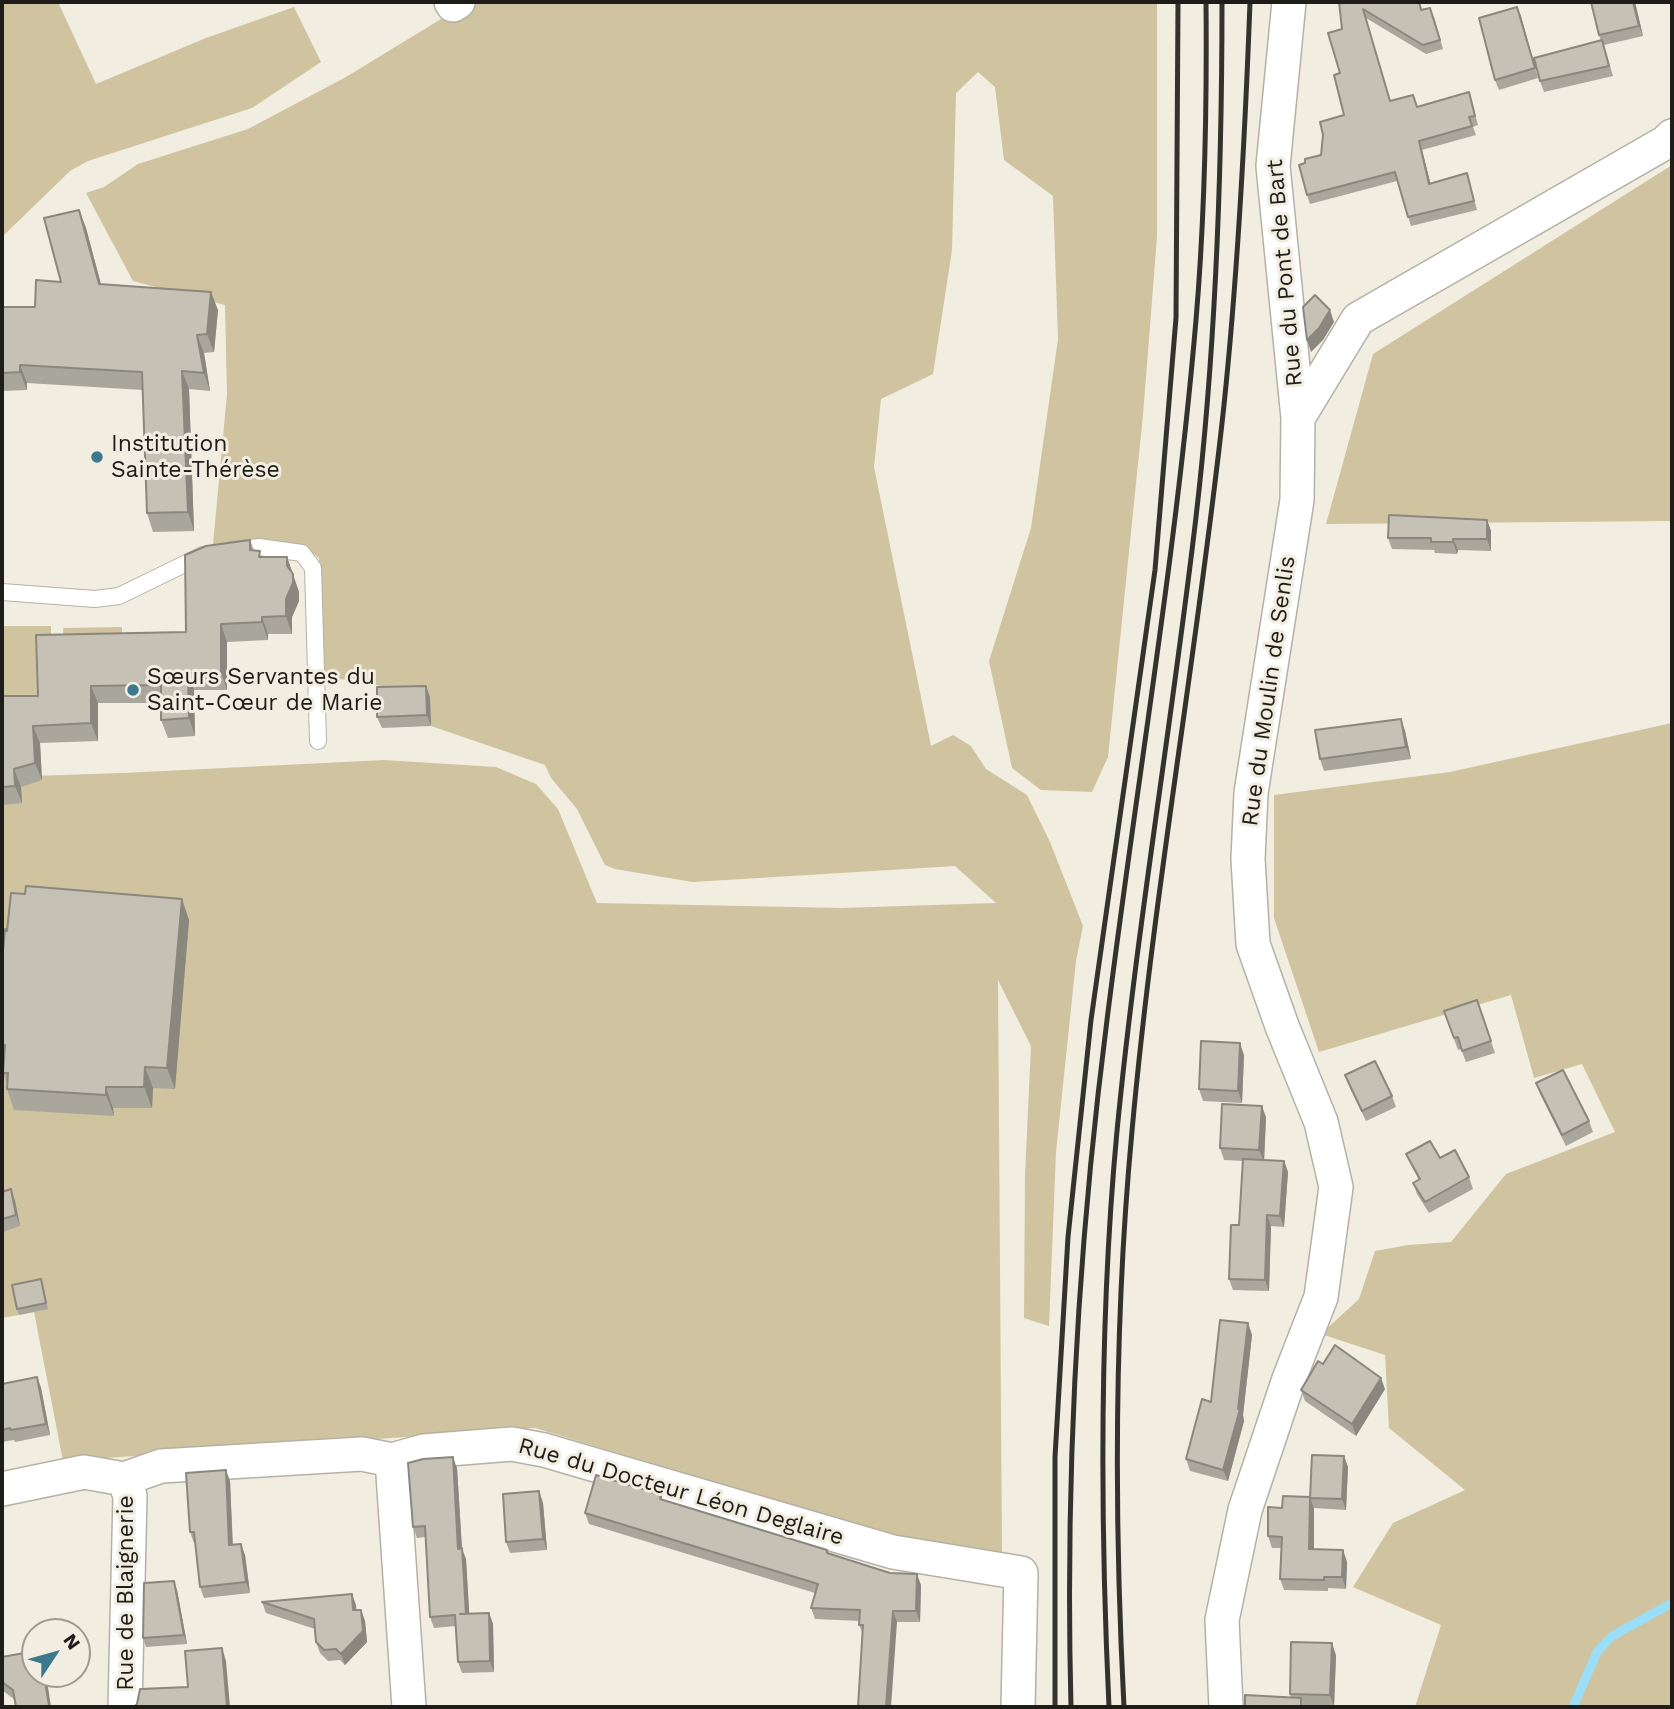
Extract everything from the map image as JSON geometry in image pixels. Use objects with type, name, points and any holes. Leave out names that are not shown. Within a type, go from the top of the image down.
[{"type":"street","name":"Rue du Pont de Bart","points":[[1289,2],[1272,166],[1298,418]]},
{"type":"street","points":[[1298,418],[1358,319],[1666,142],[1672,136]]},
{"type":"street","name":"Rue du Moulin de Senlis","points":[[1226,1707],[1222,1620],[1232,1571],[1245,1510],[1289,1379],[1321,1297],[1336,1187],[1321,1122],[1282,1026],[1253,944],[1248,859],[1251,793],[1297,500],[1298,418]]},
{"type":"street","name":"Rue du Docteur Léon Deglaire","points":[[2,1489],[84,1472],[124,1479],[161,1466],[362,1454],[392,1460],[424,1451],[512,1444],[544,1450],[893,1552],[1021,1573],[1018,1707]]},
{"type":"street","points":[[392,1460],[409,1707]]},
{"type":"street","name":"Rue de Blaignerie","points":[[124,1479],[130,1496],[125,1707]]},
{"type":"lane","points":[[2,592],[95,599],[119,596],[209,553],[259,547],[302,553],[313,568],[318,741]]},
{"type":"shaded area","points":[[2,2],[58,2],[96,84],[206,38],[294,7],[321,62],[252,108],[88,161],[70,171],[2,237]]},
{"type":"shaded area","points":[[469,2],[1157,2],[1157,237],[1143,415],[1108,757],[1092,792],[1041,790],[1012,768],[989,661],[1031,528],[1058,339],[1053,196],[1004,160],[995,87],[978,72],[956,93],[952,250],[933,374],[881,399],[874,467],[931,746],[953,735],[971,746],[986,769],[1027,795],[1050,842],[1083,926],[1076,961],[1056,1152],[1049,1326],[1024,1318],[1025,1175],[1031,1046],[998,980],[1002,1555],[904,1539],[535,1428],[63,1461],[34,1312],[2,1318],[2,777],[384,760],[496,767],[536,784],[558,809],[597,903],[842,908],[996,903],[955,866],[693,882],[605,865],[577,809],[551,778],[545,765],[431,726],[430,697],[381,699],[381,686],[353,679],[325,680],[319,558],[305,548],[287,543],[213,544],[227,394],[225,305],[133,281],[86,193],[104,187],[138,164],[248,129],[346,77]]},
{"type":"shaded area","points":[[1672,165],[1672,521],[1326,524],[1373,354]]},
{"type":"shaded area","points":[[2,626],[51,626],[44,714],[2,713]]},
{"type":"shaded area","points":[[122,627],[122,645],[64,646],[63,628]]},
{"type":"shaded area","points":[[1672,723],[1672,1707],[1415,1707],[1441,1625],[1353,1587],[1393,1523],[1465,1490],[1389,1428],[1385,1355],[1321,1334],[1359,1299],[1375,1251],[1451,1242],[1506,1174],[1615,1132],[1582,1064],[1534,1078],[1511,995],[1319,1052],[1274,918],[1274,795],[1450,772]]},
{"type":"building","points":[[1339,2],[1419,2],[1421,10],[1430,8],[1440,40],[1423,45],[1363,9],[1390,101],[1413,95],[1417,107],[1469,92],[1475,116],[1469,117],[1472,126],[1419,141],[1429,184],[1467,173],[1474,201],[1408,217],[1395,172],[1307,195],[1299,165],[1305,163],[1305,159],[1321,155],[1323,135],[1320,122],[1344,115],[1334,75],[1340,73],[1328,33],[1342,29]]},
{"type":"building","points":[[1591,2],[1633,2],[1639,26],[1599,35]]},
{"type":"building","points":[[1517,7],[1535,68],[1495,80],[1479,18]]},
{"type":"building","points":[[1602,40],[1609,66],[1540,81],[1534,58]]},
{"type":"building","points":[[79,210],[99,284],[211,292],[207,334],[197,335],[204,373],[182,371],[188,512],[147,513],[142,372],[20,365],[20,372],[2,373],[2,307],[35,307],[36,280],[61,282],[44,218]]},
{"type":"building","points":[[1315,295],[1330,310],[1319,328],[1307,340],[1303,307]]},
{"type":"building","points":[[1389,515],[1487,520],[1487,539],[1431,542],[1431,538],[1388,538]]},
{"type":"building","points":[[250,540],[250,550],[260,551],[259,557],[287,557],[293,583],[286,599],[286,616],[262,617],[262,622],[221,624],[221,672],[188,673],[189,718],[161,720],[161,685],[91,686],[91,723],[33,726],[35,763],[14,769],[15,786],[2,787],[2,696],[38,696],[36,635],[186,632],[185,555],[206,546]]},
{"type":"building","points":[[426,686],[427,715],[377,717],[377,687]]},
{"type":"building","points":[[1401,719],[1406,747],[1320,759],[1315,730]]},
{"type":"building","points":[[26,886],[182,899],[167,1068],[145,1067],[144,1087],[106,1087],[106,1095],[7,1089],[8,1073],[3,1073],[5,1045],[2,1046],[2,962],[5,929],[7,931],[11,893],[25,894]]},
{"type":"building","points":[[1477,1000],[1491,1041],[1462,1051],[1444,1011]]},
{"type":"building","points":[[1201,1041],[1240,1043],[1238,1091],[1199,1089]]},
{"type":"building","points":[[1375,1061],[1392,1096],[1362,1111],[1345,1075]]},
{"type":"building","points":[[1563,1070],[1589,1121],[1562,1135],[1536,1083]]},
{"type":"building","points":[[1222,1104],[1262,1106],[1259,1150],[1220,1148]]},
{"type":"building","points":[[1430,1141],[1440,1158],[1455,1150],[1469,1177],[1425,1202],[1413,1183],[1420,1179],[1406,1154]]},
{"type":"building","points":[[1243,1159],[1284,1161],[1280,1216],[1267,1215],[1265,1280],[1229,1279],[1231,1225],[1239,1225]]},
{"type":"building","points":[[11,1189],[16,1215],[2,1219],[2,1192]]},
{"type":"building","points":[[41,1279],[46,1303],[17,1309],[12,1285]]},
{"type":"building","points":[[1220,1320],[1248,1323],[1240,1409],[1223,1470],[1186,1459],[1202,1399],[1211,1402]]},
{"type":"building","points":[[1335,1345],[1381,1378],[1352,1424],[1301,1390],[1318,1361],[1323,1364]]},
{"type":"building","points":[[37,1377],[46,1424],[2,1430],[2,1384]]},
{"type":"building","points":[[1312,1455],[1344,1456],[1342,1499],[1310,1498]]},
{"type":"building","points":[[453,1457],[458,1549],[462,1548],[466,1614],[489,1613],[490,1661],[458,1662],[455,1615],[430,1617],[425,1526],[413,1527],[408,1463]]},
{"type":"building","points":[[226,1470],[229,1545],[241,1544],[246,1582],[200,1587],[194,1532],[190,1532],[186,1473]]},
{"type":"building","points":[[596,1475],[646,1490],[661,1496],[660,1499],[827,1550],[827,1553],[890,1573],[917,1574],[916,1611],[893,1611],[886,1707],[858,1707],[863,1625],[859,1625],[860,1610],[811,1608],[818,1584],[585,1513]]},
{"type":"building","points":[[539,1491],[543,1539],[506,1542],[503,1494]]},
{"type":"building","points":[[1283,1496],[1310,1497],[1309,1549],[1343,1550],[1342,1577],[1324,1577],[1324,1580],[1280,1579],[1282,1537],[1268,1536],[1268,1507],[1282,1508]]},
{"type":"building","points":[[174,1581],[184,1635],[143,1638],[144,1583]]},
{"type":"building","points":[[352,1594],[353,1610],[361,1610],[363,1631],[341,1654],[336,1649],[324,1650],[316,1642],[314,1619],[262,1602]]},
{"type":"building","points":[[1291,1642],[1332,1643],[1330,1695],[1290,1694]]},
{"type":"building","points":[[222,1648],[227,1707],[134,1707],[140,1689],[188,1687],[185,1651]]},
{"type":"building","points":[[21,1654],[21,1688],[46,1688],[49,1706],[16,1707],[13,1690],[2,1682],[2,1657]]},
{"type":"building","points":[[1245,1695],[1301,1698],[1301,1707],[1245,1707]]},
{"type":"waterway","points":[[1573,1707],[1597,1652],[1612,1636],[1672,1603]]},
{"type":"railway","points":[[1055,1707],[1055,1457],[1068,1237],[1091,1020],[1155,570],[1176,318],[1178,2]]},
{"type":"railway","points":[[1071,1707],[1072,1449],[1081,1277],[1107,1020],[1167,583],[1188,408],[1203,201],[1206,2]]},
{"type":"railway","points":[[1109,1707],[1103,1419],[1111,1203],[1134,977],[1187,594],[1209,389],[1217,260],[1222,2]]},
{"type":"railway","points":[[1124,1707],[1117,1491],[1119,1347],[1126,1203],[1152,949],[1224,405],[1240,204],[1250,2]]},
{"type":"place","name":"Institution Sainte-Thérèse","points":[[97,457]]},
{"type":"place","name":"Sœurs Servantes du Saint-Cœur de Marie","points":[[133,690]]}]
